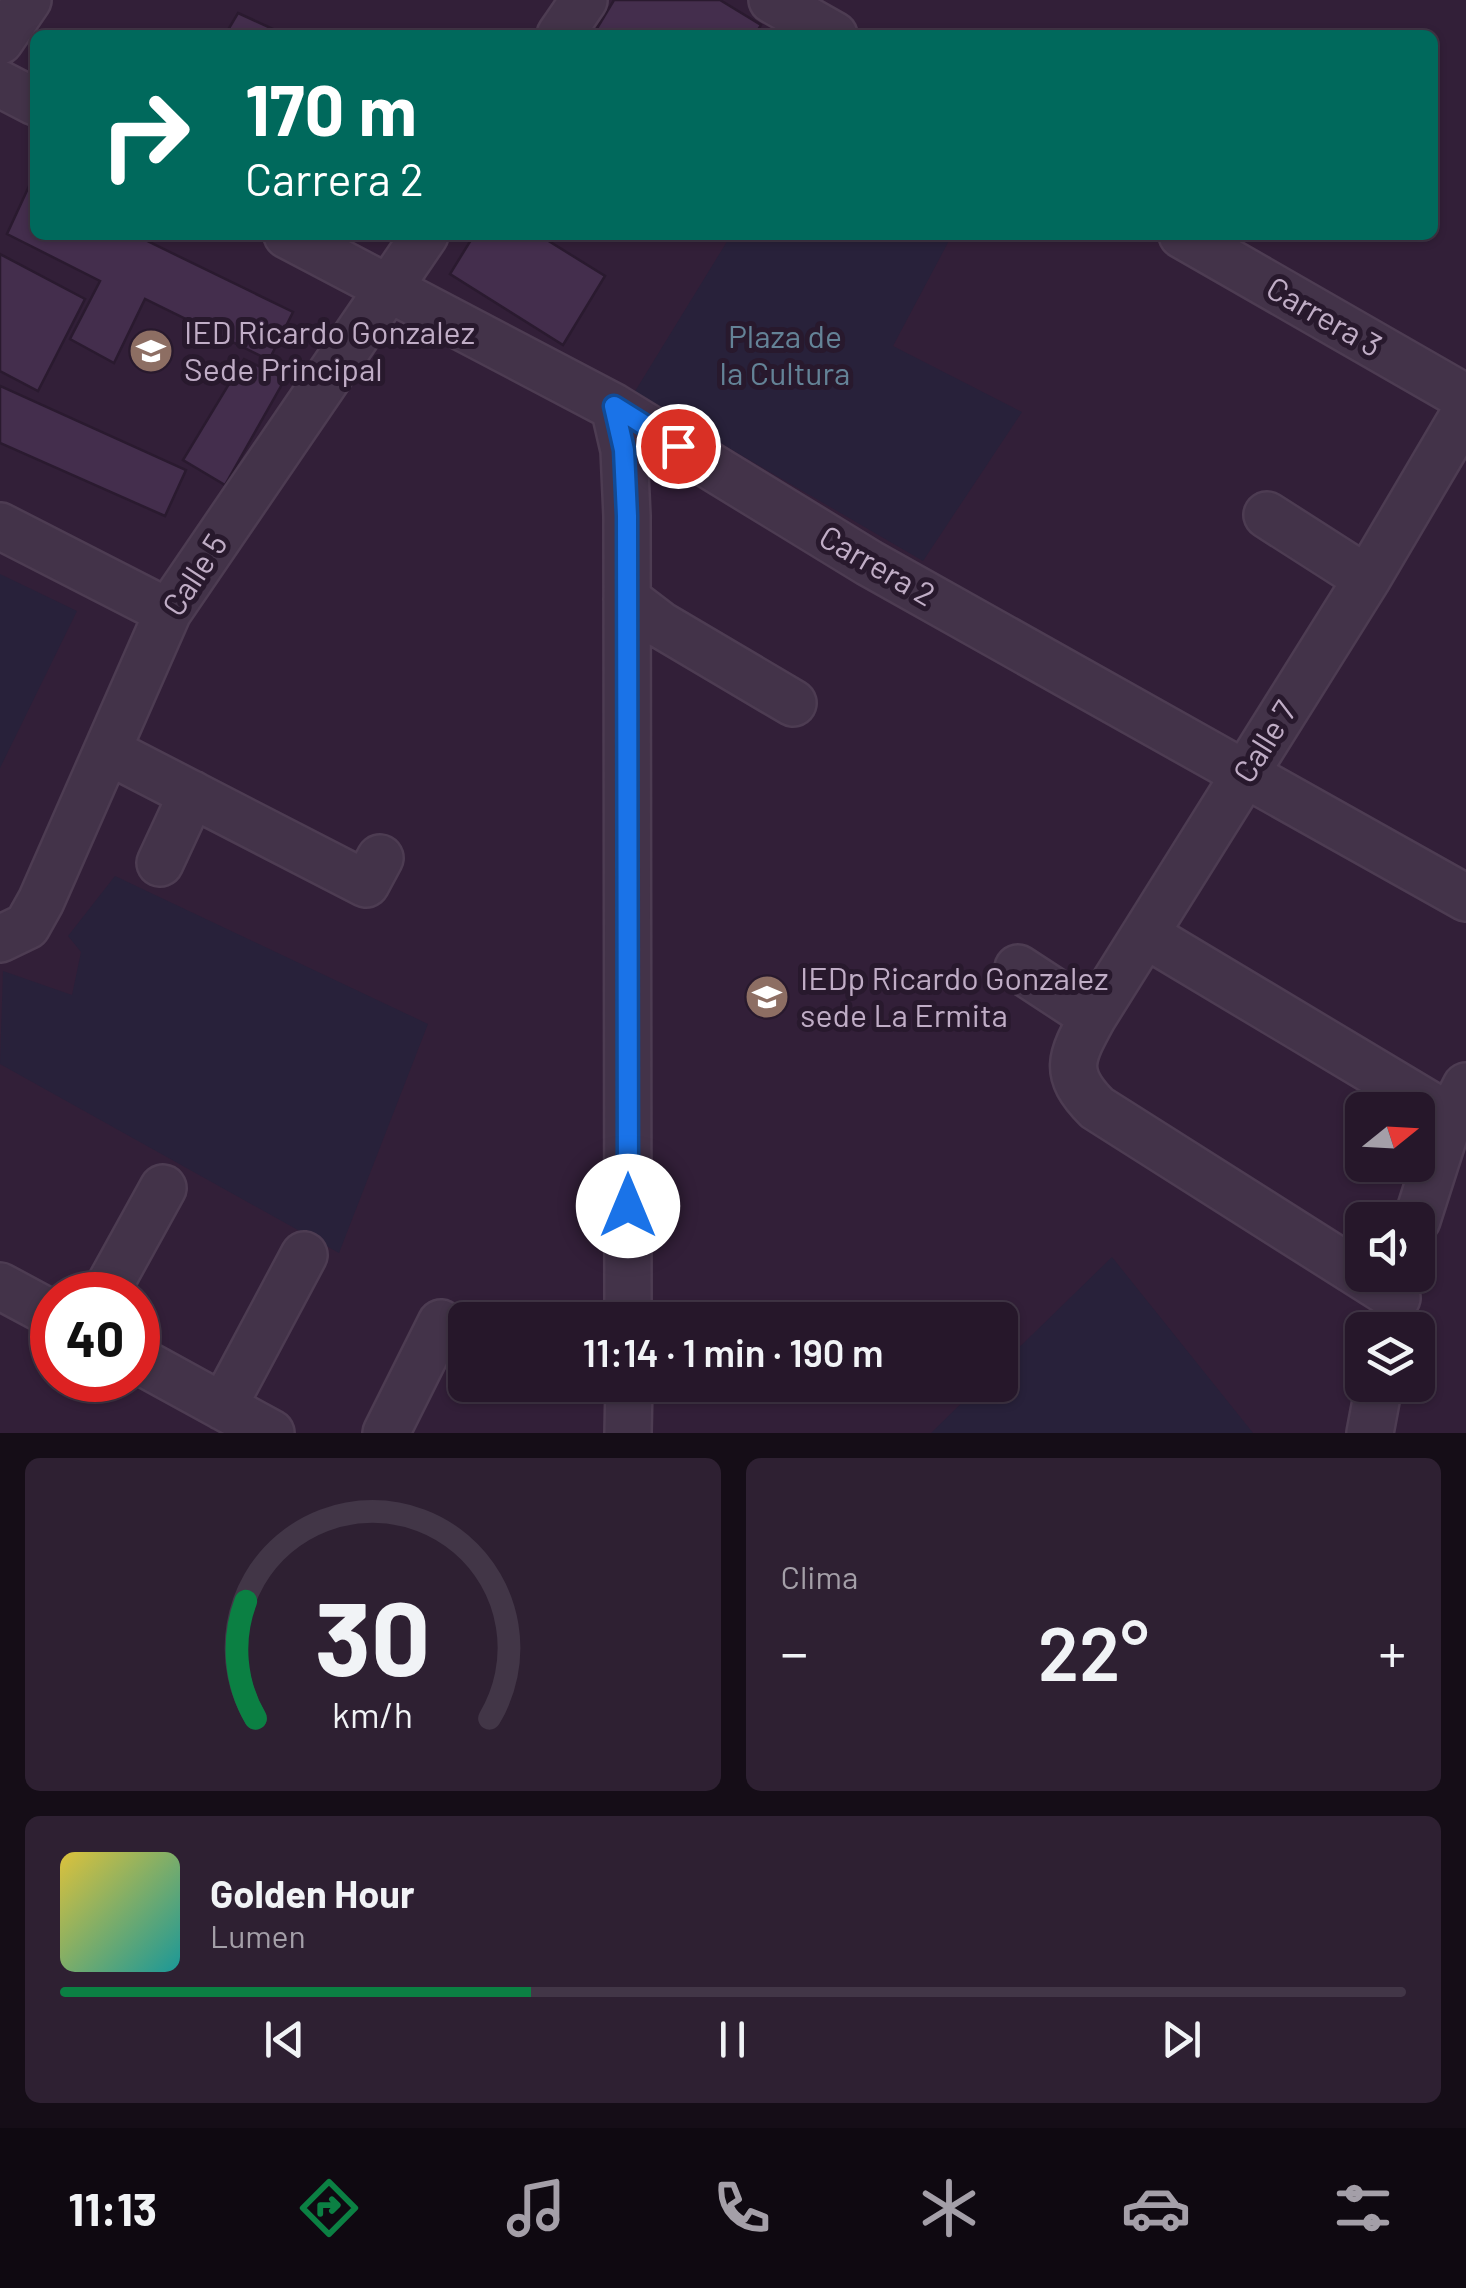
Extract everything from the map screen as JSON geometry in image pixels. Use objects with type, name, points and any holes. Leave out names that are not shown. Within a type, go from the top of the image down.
[{"type":"street","points":[[0,40],[28,0]]},
{"type":"street","points":[[563,30],[584,0]]},
{"type":"street","points":[[772,0],[825,30]]},
{"type":"street","points":[[0,84],[30,99]]},
{"type":"street","name":"Carrera 2","points":[[297,240],[614,406],[869,563],[1466,898]]},
{"type":"street","name":"Calle 5","points":[[18,944],[41,902],[168,612],[421,240]]},
{"type":"street","name":"Carrera 3","points":[[1191,240],[1466,398]]},
{"type":"street","points":[[614,406],[624,450],[627,598],[628,1302]]},
{"type":"street","name":"Calle 7","points":[[1397,1301],[1097,1108],[1079,1090],[1074,1075],[1078,1045],[1093,1017],[1367,578],[1466,411]]},
{"type":"street","points":[[1268,515],[1367,578]]},
{"type":"street","points":[[0,526],[168,612]]},
{"type":"street","points":[[627,598],[661,625],[793,703]]},
{"type":"street","points":[[108,752],[366,884],[380,858]]},
{"type":"street","points":[[160,863],[192,794]]},
{"type":"street","points":[[1146,935],[1458,1101],[1423,1202]]},
{"type":"street","points":[[1018,968],[1093,1017]]},
{"type":"street","points":[[117,1272],[163,1188]]},
{"type":"street","points":[[222,1407],[304,1255]]},
{"type":"street","points":[[0,1286],[30,1302]]},
{"type":"street","points":[[386,1433],[441,1323]]},
{"type":"street","points":[[160,1372],[271,1433]]},
{"type":"street","points":[[628,1402],[628,1433]]},
{"type":"street","points":[[1370,1433],[1376,1402]]},
{"type":"green space","name":"Plaza de la Cultura","points":[[728,240],[949,240],[893,346],[1022,412],[923,561],[634,393]]},
{"type":"green space","points":[[0,574],[77,611],[0,768]]},
{"type":"green space","points":[[115,876],[428,1024],[339,1253],[0,1064],[3,971],[72,995],[81,952],[68,936]]},
{"type":"green space","points":[[1112,1257],[1253,1433],[931,1433],[963,1402],[1018,1402],[1018,1348]]},
{"type":"building","points":[[614,0],[720,0],[761,25],[758,30],[596,30]]},
{"type":"building","points":[[238,13],[275,30],[228,30]]},
{"type":"building","points":[[30,184],[30,240],[145,240],[293,312],[269,360],[145,299],[114,363],[70,339],[100,281],[7,234]]},
{"type":"building","points":[[471,240],[547,240],[605,276],[563,345],[450,274]]},
{"type":"building","points":[[0,254],[85,299],[38,391],[0,371]]},
{"type":"building","points":[[244,359],[285,379],[225,485],[183,460]]},
{"type":"building","points":[[0,386],[186,470],[165,516],[0,443]]},
{"type":"place","name":"IED Ricardo Gonzalez Sede Principal","points":[[151,351]]},
{"type":"place","name":"IEDp Ricardo Gonzalez sede La Ermita","points":[[767,997]]},
{"type":"route","points":[[628,1206],[627,516],[624,450],[614,406],[678,446]]}]
